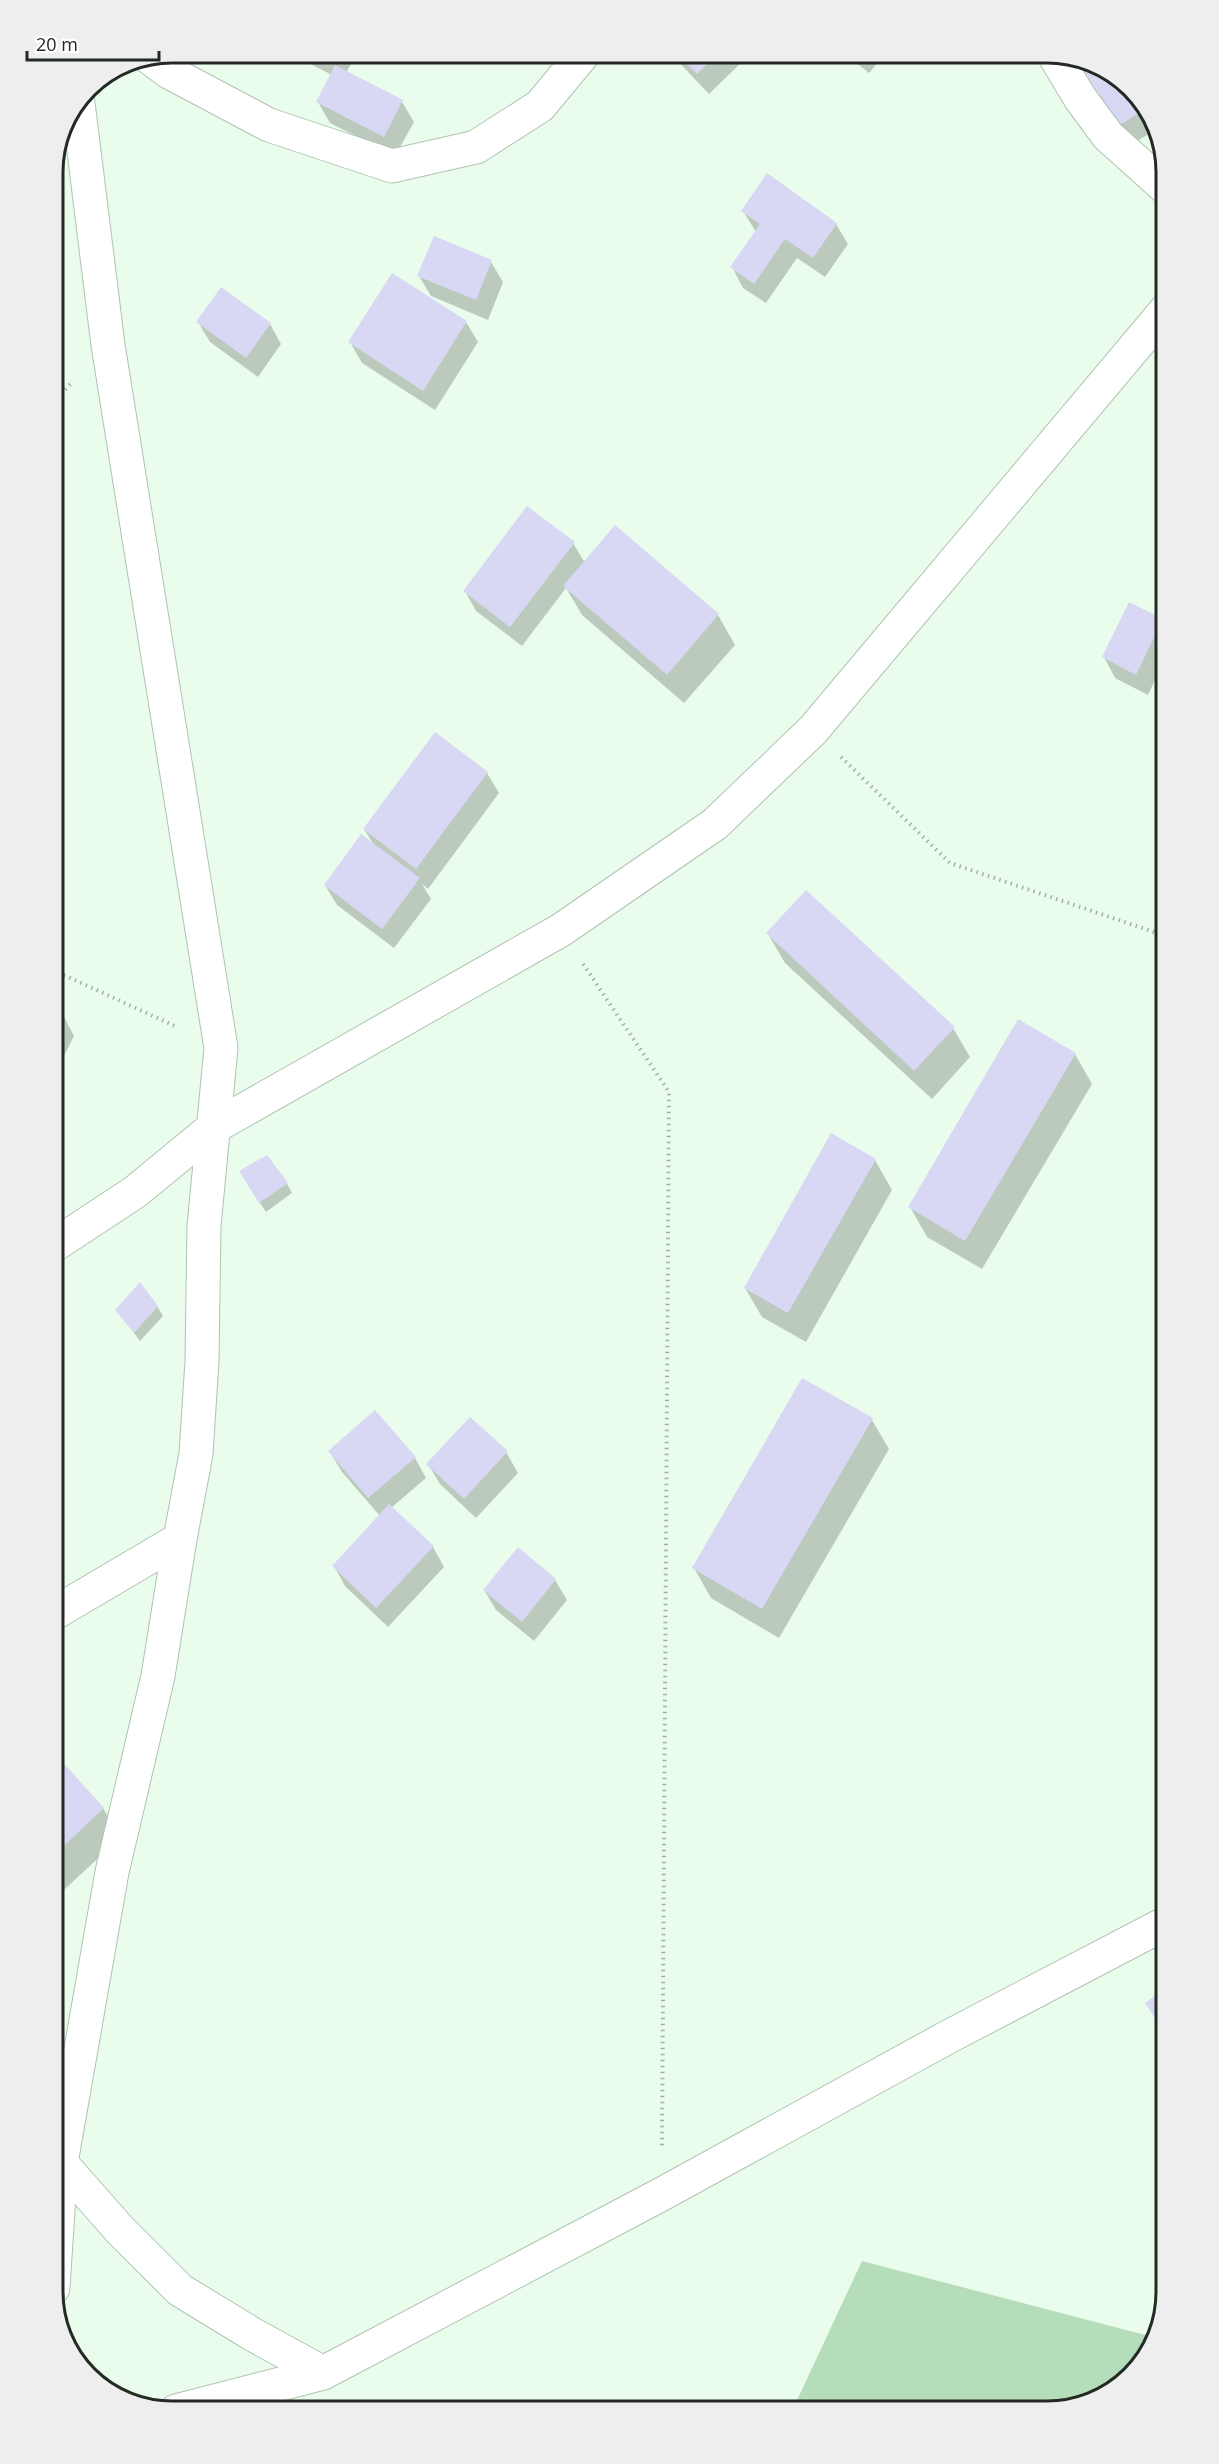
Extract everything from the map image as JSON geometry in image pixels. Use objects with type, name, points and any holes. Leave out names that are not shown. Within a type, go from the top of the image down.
[{"type":"street","points":[[158,64],[169,72],[269,125],[392,166],[476,147],[540,106],[576,63]]},
{"type":"street","points":[[1059,64],[1080,98],[1108,135],[1156,178]]},
{"type":"street","points":[[63,2123],[112,1872],[158,1676],[196,1454],[202,1361],[204,1226],[221,1048],[108,345],[80,116]]},
{"type":"street","points":[[63,1239],[135,1192],[214,1127],[561,930],[715,824],[813,730],[1156,323]]},
{"type":"street","points":[[63,1608],[180,1539]]},
{"type":"street","points":[[214,2401],[322,2373],[662,2194],[948,2037],[1156,1929]]},
{"type":"street","points":[[63,2161],[120,2230],[180,2290],[322,2373]]},
{"type":"path","points":[[813,730],[950,863],[1156,932]]},
{"type":"path","points":[[561,930],[669,1092],[662,2194]]},
{"type":"path","points":[[63,974],[221,1048]]},
{"type":"green space","points":[[862,2261],[1147,2335],[1138,2352],[1113,2378],[1089,2393],[1068,2399],[1047,2401],[797,2401]]},
{"type":"building","points":[[686,63],[709,63],[697,74]]},
{"type":"building","points":[[335,65],[403,100],[384,137],[316,102]]},
{"type":"building","points":[[1077,68],[1089,71],[1113,86],[1124,95],[1138,114],[1115,128]]},
{"type":"building","points":[[767,173],[837,223],[813,258],[785,239],[754,284],[730,267],[760,224],[741,211]]},
{"type":"building","points":[[434,236],[492,260],[476,300],[417,276]]},
{"type":"building","points":[[392,273],[467,321],[423,391],[348,342]]},
{"type":"building","points":[[221,287],[271,323],[246,358],[196,322]]},
{"type":"building","points":[[527,506],[575,542],[510,627],[463,591]]},
{"type":"building","points":[[615,525],[719,614],[667,675],[563,586]]},
{"type":"building","points":[[1129,602],[1156,616],[1156,634],[1136,675],[1102,657]]},
{"type":"building","points":[[435,732],[488,772],[416,869],[363,829]]},
{"type":"building","points":[[361,834],[420,878],[382,929],[324,885]]},
{"type":"building","points":[[806,890],[955,1027],[914,1071],[766,933]]},
{"type":"building","points":[[1018,1019],[1076,1053],[965,1241],[908,1207]]},
{"type":"building","points":[[831,1133],[876,1159],[788,1313],[744,1288]]},
{"type":"building","points":[[267,1155],[288,1183],[259,1203],[239,1171]]},
{"type":"building","points":[[140,1282],[158,1306],[134,1333],[115,1310]]},
{"type":"building","points":[[802,1378],[873,1418],[762,1609],[692,1568]]},
{"type":"building","points":[[375,1410],[416,1457],[368,1498],[328,1451]]},
{"type":"building","points":[[470,1417],[508,1451],[464,1499],[426,1464]]},
{"type":"building","points":[[389,1504],[434,1546],[376,1608],[332,1566]]},
{"type":"building","points":[[518,1547],[556,1579],[522,1622],[483,1590]]},
{"type":"building","points":[[63,1763],[104,1808],[63,1847]]},
{"type":"building","points":[[1156,1995],[1156,2020],[1145,2003]]}]
